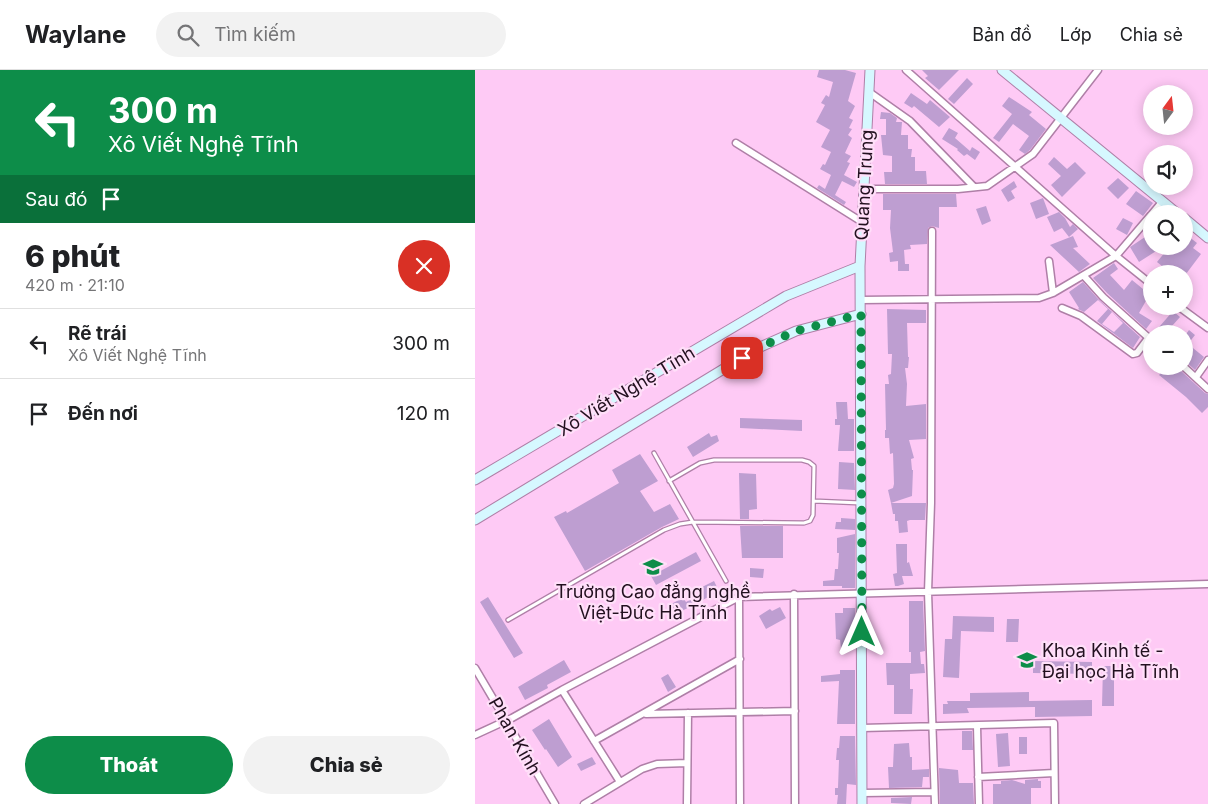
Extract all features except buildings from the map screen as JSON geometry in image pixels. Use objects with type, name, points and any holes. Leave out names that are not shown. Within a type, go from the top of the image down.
[{"type":"street","name":"Quang Trung","points":[[862,804],[860,266],[870,70]]},
{"type":"street","points":[[906,70],[1116,256],[1143,278]]},
{"type":"street","points":[[1002,70],[1168,205]]},
{"type":"street","points":[[864,189],[958,189],[987,186],[1033,154],[1098,70]]},
{"type":"street","points":[[869,92],[910,120],[974,187]]},
{"type":"street","points":[[736,143],[862,222]]},
{"type":"street","points":[[1160,205],[1163,201]]},
{"type":"street","points":[[861,300],[1039,298],[1053,293],[1116,256],[1143,224]]},
{"type":"street","points":[[1193,226],[1208,238]]},
{"type":"street","points":[[932,231],[931,503],[928,592],[935,804]]},
{"type":"street","points":[[1049,261],[1053,293]]},
{"type":"street","name":"Xô Viết Nghệ Tĩnh","points":[[475,480],[785,296],[860,266]]},
{"type":"street","points":[[1084,276],[1103,297],[1143,332]]},
{"type":"street","points":[[1062,308],[1081,316],[1133,354],[1137,353],[1143,346]]},
{"type":"street","name":"Xô Viết Nghệ Tĩnh","points":[[475,520],[758,348],[796,331],[861,314]]},
{"type":"street","points":[[1190,315],[1208,328]]},
{"type":"street","points":[[1208,360],[1195,377],[1208,389]]},
{"type":"street","points":[[475,736],[739,596],[1208,584]]},
{"type":"street","points":[[794,594],[795,804]]},
{"type":"street","points":[[739,596],[740,804]]},
{"type":"street","points":[[594,741],[740,659]]},
{"type":"street","name":"Phan Kính","points":[[475,668],[555,804]]},
{"type":"street","points":[[562,690],[620,782]]},
{"type":"street","points":[[644,714],[795,711]]},
{"type":"street","points":[[687,713],[687,804]]},
{"type":"street","points":[[862,728],[1053,723],[1055,804]]},
{"type":"street","points":[[977,726],[979,804]]},
{"type":"street","points":[[584,804],[642,769],[657,764],[687,764]]},
{"type":"street","points":[[978,777],[1054,774]]},
{"type":"street","points":[[862,792],[934,792]]},
{"type":"lane","points":[[654,453],[726,581]]},
{"type":"lane","points":[[508,620],[664,530],[680,524],[693,522],[804,523],[810,521],[813,515],[814,466],[803,460],[714,460],[700,463],[669,481]]},
{"type":"lane","points":[[814,501],[862,504]]},
{"type":"place","name":"Trường Cao đẳng nghề Việt-Đức Hà Tĩnh","points":[[653,567]]},
{"type":"place","name":"Khoa Kinh tế - Đại học Hà Tĩnh","points":[[1027,660]]},
{"type":"route","points":[[742,358],[758,348],[796,331],[816,324],[861,314],[862,632]]}]
